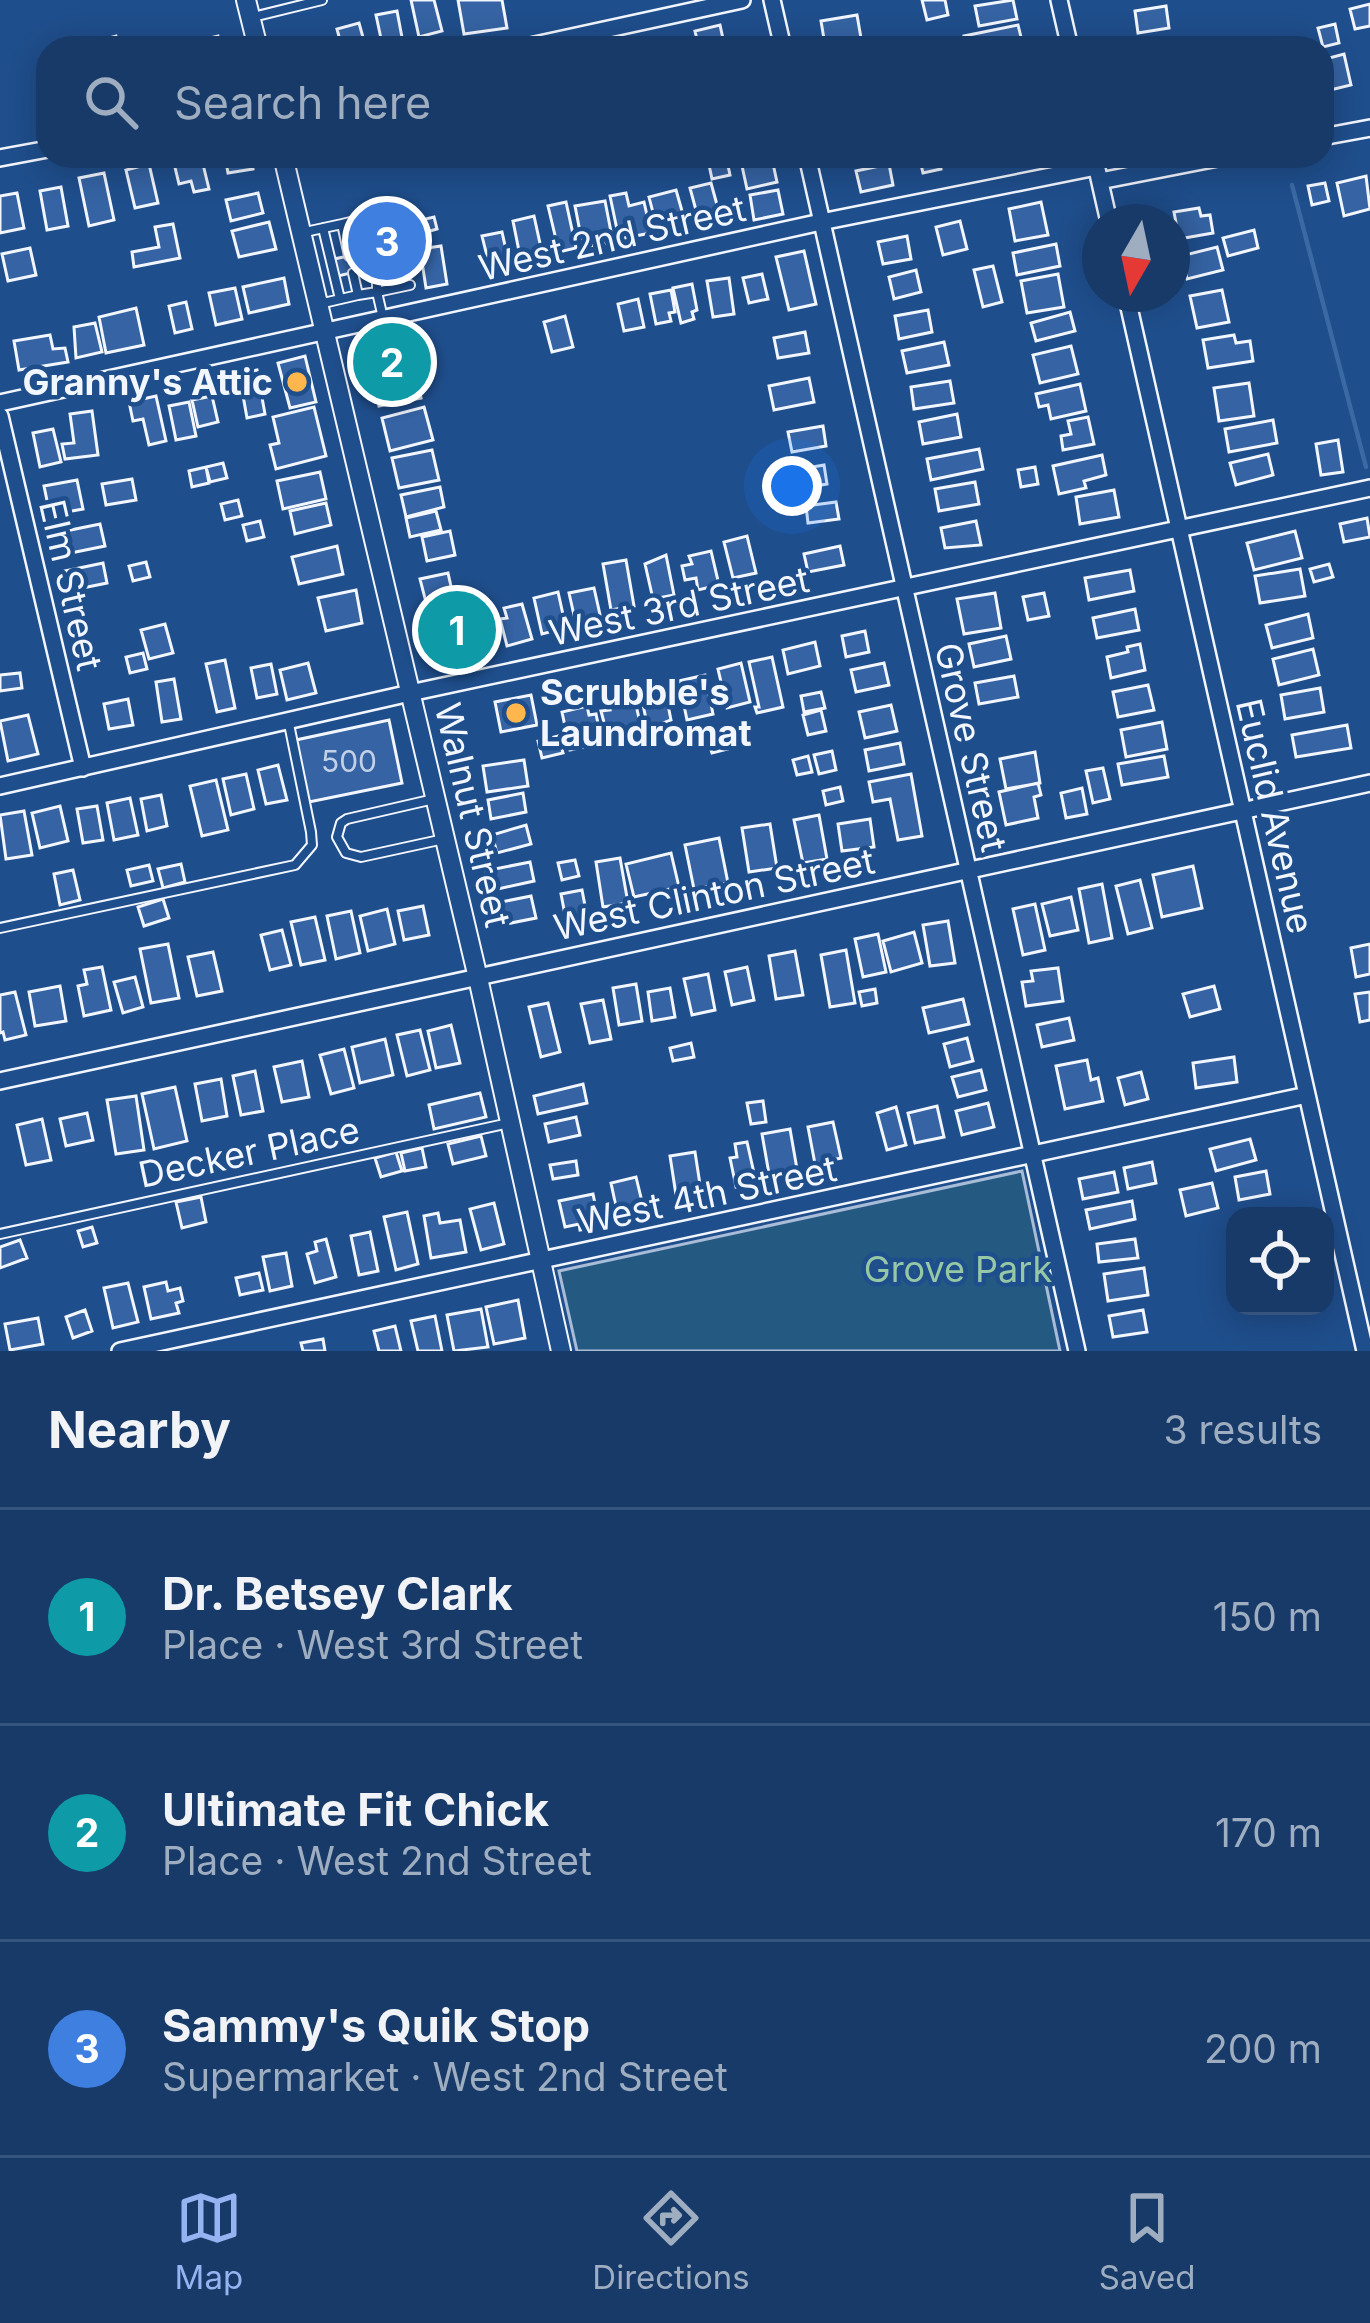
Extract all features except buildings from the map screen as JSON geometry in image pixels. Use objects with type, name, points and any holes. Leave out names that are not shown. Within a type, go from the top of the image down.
[{"type":"street","points":[[576,36],[742,0]]},
{"type":"street","points":[[772,0],[780,36]]},
{"type":"street","points":[[1059,0],[1067,36]]},
{"type":"street","points":[[1334,135],[1370,128]]},
{"type":"street","points":[[0,158],[36,151]]},
{"type":"street","name":"Walnut Street","points":[[287,168],[561,1351]]},
{"type":"street","name":"Grove Street","points":[[810,168],[1077,1351]]},
{"type":"street","points":[[1097,168],[1105,204]]},
{"type":"street","name":"West 2nd Street","points":[[0,403],[821,222],[1097,168]]},
{"type":"street","name":"Euclid Avenue","points":[[1130,312],[1365,1351]]},
{"type":"street","name":"Elm Street","points":[[0,416],[83,768]]},
{"type":"street","name":"West 3rd Street","points":[[0,786],[410,693],[1370,488]]},
{"type":"street","name":"West Clinton Street","points":[[0,1081],[1370,783]]},
{"type":"street","name":"West 4th Street","points":[[120,1351],[1307,1096]]},
{"type":"lane","points":[[248,9],[322,0]]},
{"type":"lane","points":[[301,233],[363,219],[384,319]]},
{"type":"lane","points":[[342,224],[349,256]]},
{"type":"lane","points":[[323,228],[340,299]]},
{"type":"lane","points":[[353,273],[358,295]]},
{"type":"lane","points":[[320,304],[410,285]]},
{"type":"lane","points":[[0,928],[295,866],[307,854],[311,832],[289,724]]},
{"type":"lane","points":[[436,799],[347,819],[338,837],[346,853],[361,857],[445,839]]},
{"type":"lane","name":"Decker Place","points":[[0,1234],[509,1123]]},
{"type":"green space","name":"Grove Park","points":[[1022,1171],[1060,1351],[577,1351],[559,1271]]},
{"type":"waterway","points":[[1292,185],[1366,467]]},
{"type":"place","name":"Sammy's Quik Stop","points":[[387,241]]},
{"type":"place","name":"Ultimate Fit Chick","points":[[392,362]]},
{"type":"place","name":"Granny's Attic","points":[[297,382]]},
{"type":"place","name":"Dr. Betsey Clark","points":[[457,630]]},
{"type":"place","name":"Scrubble's Laundromat","points":[[516,713]]}]
